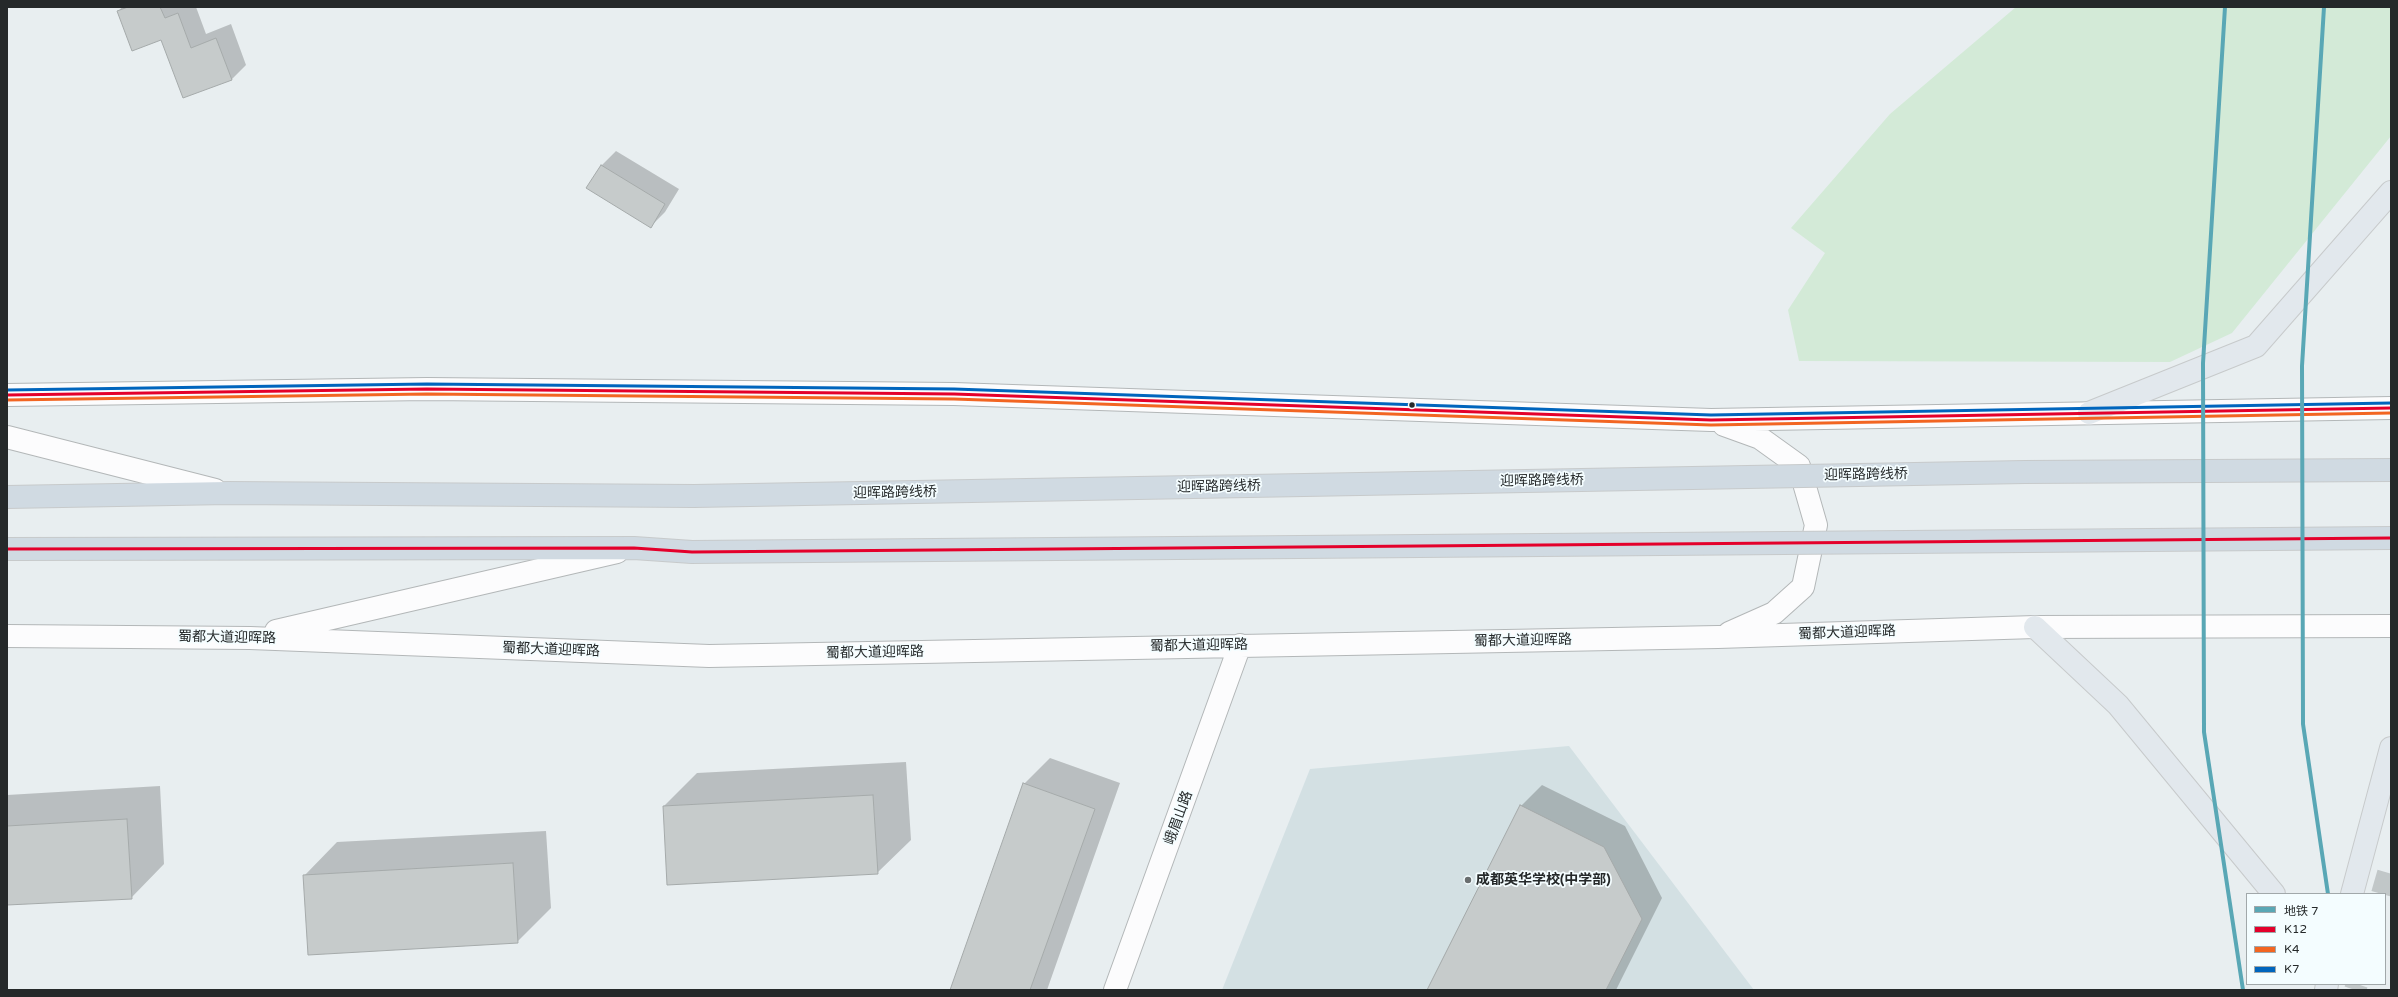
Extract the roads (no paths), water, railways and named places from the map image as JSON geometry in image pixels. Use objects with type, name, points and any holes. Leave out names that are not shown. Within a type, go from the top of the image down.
[{"type":"highway","name":"迎晖路跨线桥","points":[[228,493],[694,496],[2025,472],[2391,470]]},
{"type":"highway","points":[[7,497],[228,493]]},
{"type":"highway","points":[[7,549],[634,548],[692,552],[2391,538]]},
{"type":"main road","points":[[2089,412],[2256,346],[2391,192]]},
{"type":"main road","points":[[7,395],[428,389],[954,394],[1711,420],[2089,412],[2391,408]]},
{"type":"main road","points":[[1711,420],[1760,438],[1799,466],[1816,525],[1803,587],[1774,613],[1718,637]]},
{"type":"main road","points":[[7,437],[228,493]]},
{"type":"main road","points":[[250,638],[634,548]]},
{"type":"main road","name":"蜀都大道迎晖路","points":[[7,636],[250,638],[709,656],[1718,637],[2035,627],[2391,626]]},
{"type":"main road","points":[[2035,627],[2118,705],[2273,893]]},
{"type":"main road","name":"峨眉山路","points":[[1115,990],[1240,645]]},
{"type":"main road","points":[[2352,893],[2391,748]]},
{"type":"tunnel","points":[[2382,893],[2391,863]]},
{"type":"tunnel","points":[[2355,990],[2357,985]]},
{"type":"metro line","name":"7","points":[[2225,7],[2203,363],[2204,732],[2243,990]]},
{"type":"metro line","name":"7","points":[[2324,7],[2302,366],[2303,724],[2328,893]]},
{"type":"place","name":"成都英华学校(中学部)","points":[[1468,880]]}]
